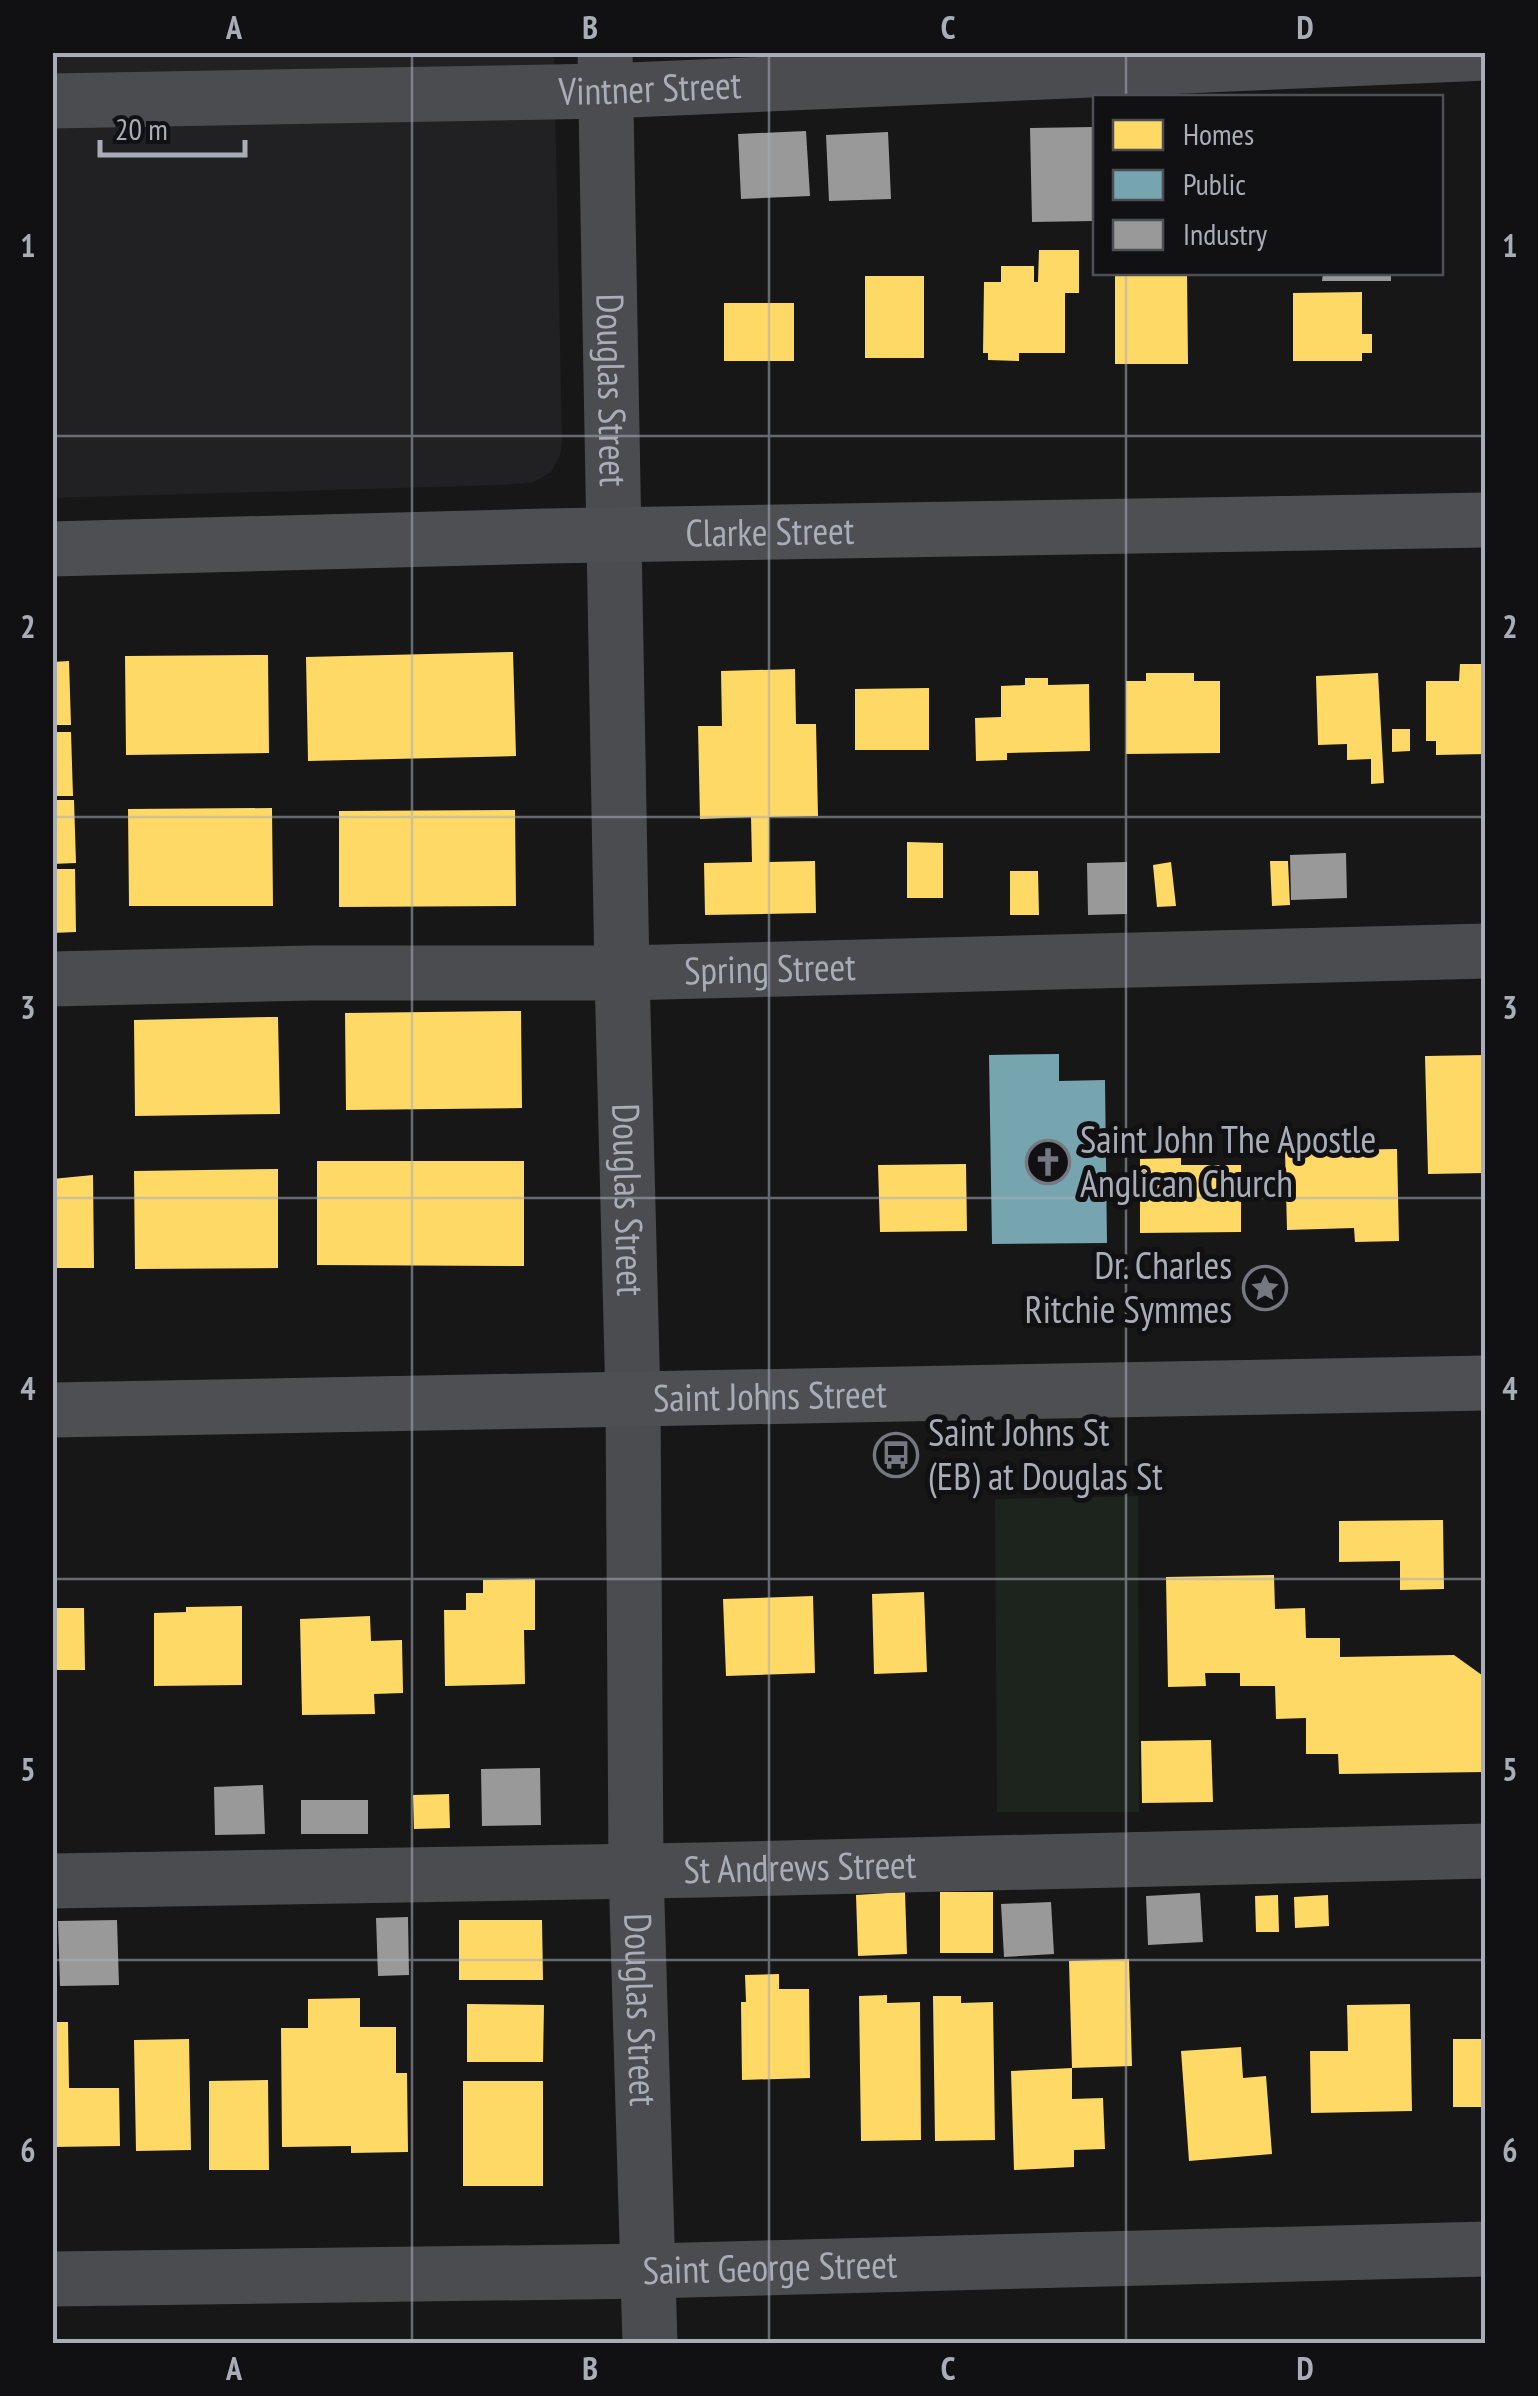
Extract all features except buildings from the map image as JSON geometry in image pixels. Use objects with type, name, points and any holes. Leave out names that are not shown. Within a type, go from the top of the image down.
[{"type":"main road","name":"Clarke Street","points":[[52,549],[1486,520]]},
{"type":"main road","name":"Saint Johns Street","points":[[52,1410],[1486,1383]]},
{"type":"street","name":"Vintner Street","points":[[52,101],[606,72],[1486,53]]},
{"type":"street","name":"Douglas Street","points":[[606,72],[633,1400],[636,1869],[650,2344]]},
{"type":"street","name":"Spring Street","points":[[52,980],[330,973],[622,973],[1486,951]]},
{"type":"street","name":"St Andrews Street","points":[[52,1881],[1486,1851]]},
{"type":"street","name":"Saint George Street","points":[[52,2279],[648,2271],[1486,2249]]},
{"type":"shaded area","points":[[52,53],[554,53],[562,440],[560,456],[551,472],[534,482],[502,485],[53,498]]},
{"type":"shaded area","points":[[1138,1496],[1139,1812],[997,1812],[995,1499]]},
{"type":"place","name":"Saint John The Apostle Anglican Church","points":[[1048,1162]]},
{"type":"place","name":"Dr. Charles Ritchie Symmes","points":[[1265,1288]]},
{"type":"place","name":"Saint Johns St (EB) at Douglas St","points":[[896,1455]]}]
